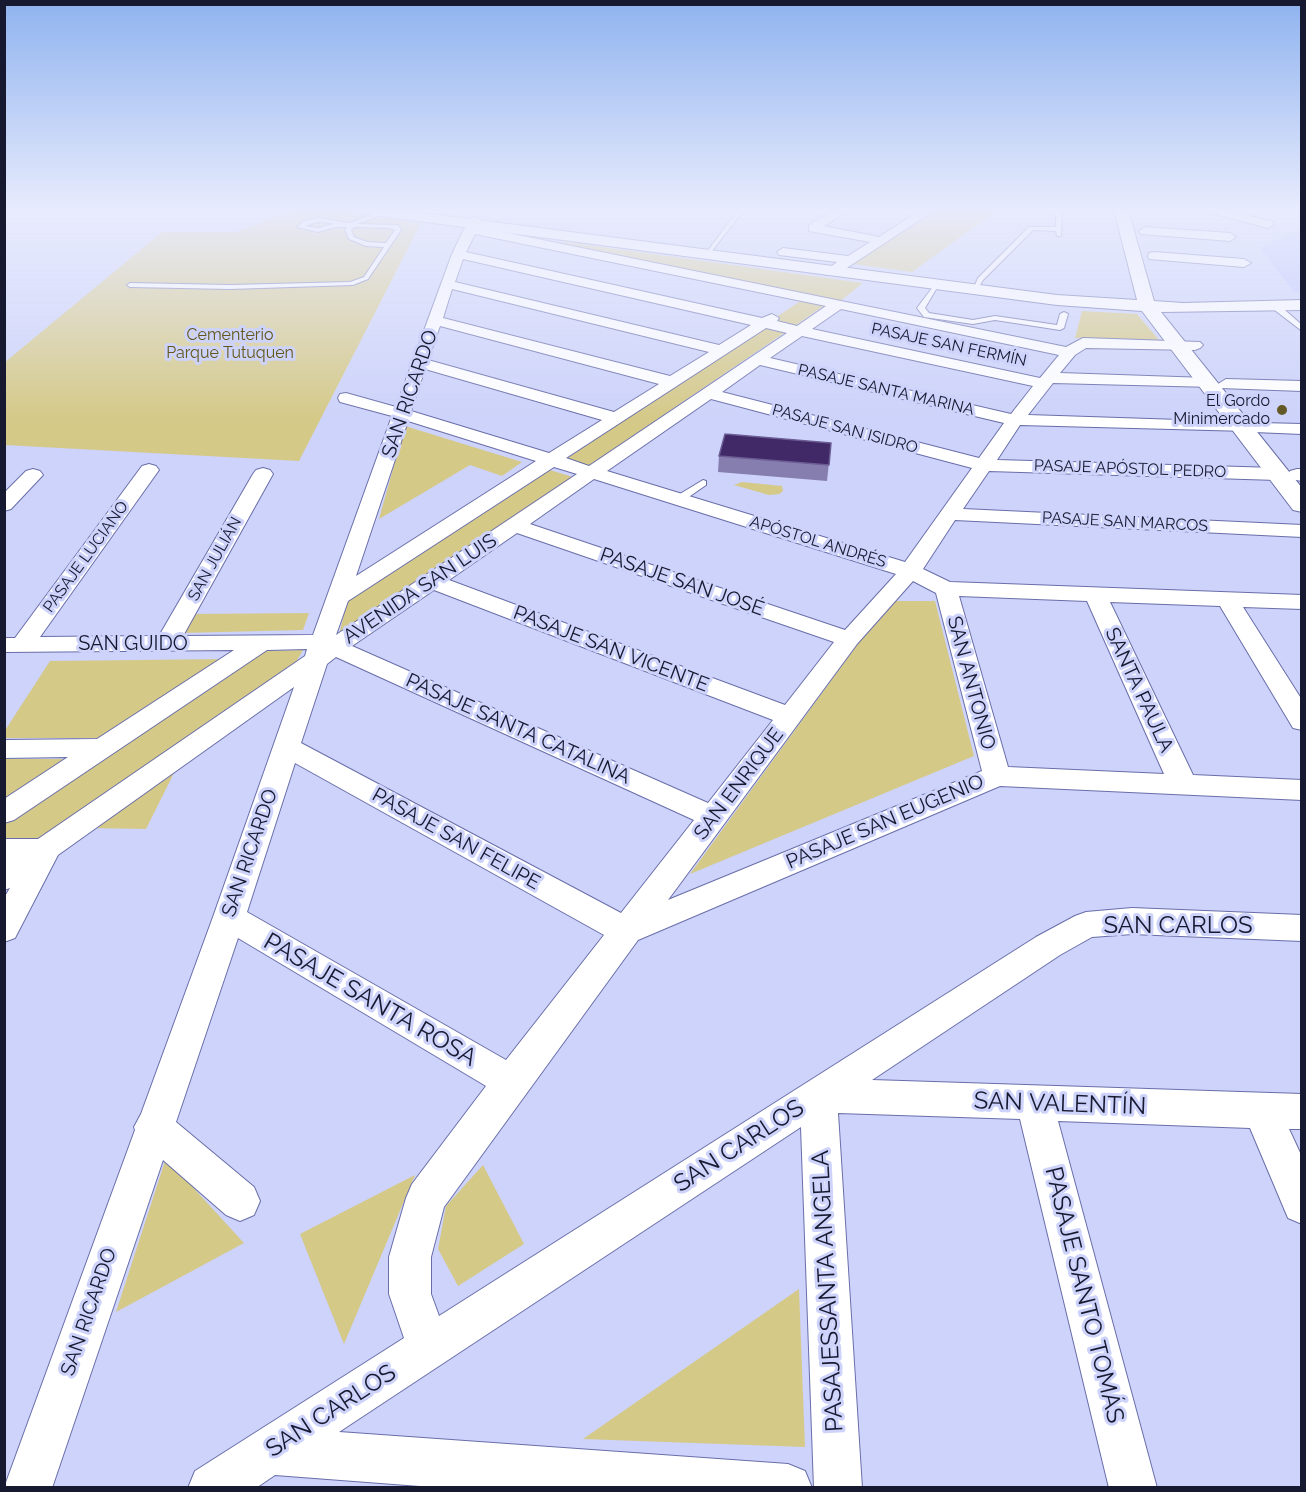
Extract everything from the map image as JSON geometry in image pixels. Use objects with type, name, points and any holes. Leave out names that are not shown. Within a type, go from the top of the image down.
[{"type":"street","name":"SAN RICARDO","points":[[28,1488],[153,1127],[229,917],[286,746],[324,650],[338,597],[449,280]]},
{"type":"street","name":"PASAJE SAN FERMÍN","points":[[623,280],[763,323],[1048,381],[1302,386]]},
{"type":"street","points":[[714,280],[1069,352],[1083,343],[1186,345]]},
{"type":"street","points":[[888,280],[1057,300],[1156,307],[1302,305]]},
{"type":"street","points":[[1145,280],[1156,307],[1250,427],[1294,476],[1302,505]]},
{"type":"street","points":[[1156,307],[1159,280]]},
{"type":"street","points":[[447,284],[721,350]]},
{"type":"street","name":"AVENIDA SAN LUIS","points":[[338,597],[803,297]]},
{"type":"street","name":"AVENIDA SAN LUIS","points":[[4,878],[324,650],[432,581],[838,304]]},
{"type":"street","points":[[435,320],[672,382]]},
{"type":"street","name":"SAN ENRIQUE","points":[[429,1347],[410,1294],[410,1257],[426,1198],[511,1082],[849,639],[910,571],[982,465],[1069,352]]},
{"type":"street","name":"PASAJE SANTA MARINA","points":[[757,360],[1015,420],[1302,429]]},
{"type":"street","points":[[420,363],[616,418]]},
{"type":"street","name":"PASAJE SAN ISIDRO","points":[[708,393],[982,465]]},
{"type":"street","name":"APÓSTOL ANDRÉS","points":[[346,398],[910,571],[946,589],[1302,602]]},
{"type":"street","name":"PASAJE APÓSTOL PEDRO","points":[[982,465],[1294,476]]},
{"type":"street","name":"PASAJE LUCIANO","points":[[13,645],[149,470]]},
{"type":"street","name":"SAN JULIÁN","points":[[167,644],[262,474]]},
{"type":"street","points":[[4,505],[33,475]]},
{"type":"street","name":"PASAJE SAN MARCOS","points":[[949,514],[1302,531]]},
{"type":"street","name":"PASAJE SAN JOSÉ","points":[[514,525],[849,639]]},
{"type":"street","name":"PASAJE SAN VICENTE","points":[[432,581],[791,717]]},
{"type":"street","name":"SAN ANTONIO","points":[[946,589],[997,776]]},
{"type":"street","name":"SANTA PAULA","points":[[1095,594],[1184,786]]},
{"type":"street","points":[[1227,599],[1302,722]]},
{"type":"street","points":[[4,813],[261,643]]},
{"type":"street","name":"AVENIDA SAN LUIS","points":[[261,643],[324,650]]},
{"type":"street","name":"SAN GUIDO","points":[[13,645],[261,643]]},
{"type":"street","name":"PASAJE SANTA CATALINA","points":[[324,650],[714,817]]},
{"type":"street","name":"PASAJE SAN FELIPE","points":[[286,746],[626,931]]},
{"type":"street","points":[[4,748],[103,748]]},
{"type":"street","name":"PASAJE SAN EUGENIO","points":[[626,931],[997,776],[1302,790]]},
{"type":"street","points":[[4,850],[46,850],[4,929]]},
{"type":"street","name":"PASAJE SANTA ROSA","points":[[229,917],[511,1082]]},
{"type":"street","name":"SAN CARLOS","points":[[212,1488],[1048,946],[1086,925],[1132,921],[1302,928]]},
{"type":"street","name":"SAN VALENTÍN","points":[[818,1095],[1302,1112]]},
{"type":"street","name":"PASAJESSANTA ANGELA","points":[[818,1095],[838,1488]]},
{"type":"street","name":"PASAJE SANTO TOMÁS","points":[[1035,1103],[1133,1488]]},
{"type":"street","points":[[1262,1110],[1302,1204]]},
{"type":"street","points":[[153,1127],[240,1201]]},
{"type":"street","points":[[269,1451],[789,1488]]},
{"type":"lane","points":[[130,285],[241,287],[351,284],[362,280]]},
{"type":"lane","points":[[974,291],[980,280]]},
{"type":"lane","points":[[935,286],[921,308],[927,315],[973,322],[995,318],[1060,328],[1064,314]]},
{"type":"lane","points":[[1275,306],[1302,329]]},
{"type":"lane","points":[[679,499],[703,483]]},
{"type":"shaded area","points":[[1284,280],[1301,280],[1301,291],[1294,292]]},
{"type":"green space","name":"Cementerio Parque Tutuquen","points":[[105,280],[392,280],[299,461],[5,445],[4,363]]},
{"type":"green space","points":[[731,280],[839,280],[863,283],[839,302]]},
{"type":"green space","points":[[802,300],[825,305],[793,327],[769,322]]},
{"type":"green space","points":[[1082,311],[1137,314],[1159,340],[1075,338]]},
{"type":"green space","points":[[767,326],[787,331],[587,467],[561,458]]},
{"type":"green space","points":[[405,426],[522,462],[502,476],[470,465],[379,519]]},
{"type":"green space","points":[[543,468],[573,477],[339,635],[349,593]]},
{"type":"green space","points":[[742,482],[782,486],[783,491],[769,495],[734,485]]},
{"type":"green space","points":[[892,601],[935,601],[974,756],[690,874],[873,623]]},
{"type":"green space","points":[[309,613],[303,630],[181,633],[192,614]]},
{"type":"green space","points":[[303,650],[295,664],[37,843],[5,842],[5,823],[252,657],[266,651]]},
{"type":"green space","points":[[225,659],[105,738],[5,738],[4,732],[50,661]]},
{"type":"green space","points":[[5,759],[74,759],[5,800]]},
{"type":"green space","points":[[177,767],[146,829],[88,828]]},
{"type":"green space","points":[[166,1158],[244,1243],[116,1312]]},
{"type":"green space","points":[[483,1165],[524,1244],[458,1286],[438,1249],[446,1206]]},
{"type":"green space","points":[[415,1175],[344,1344],[300,1234]]},
{"type":"green space","points":[[799,1289],[805,1447],[583,1439]]},
{"type":"building","points":[[725,434],[831,443],[829,465],[719,456]]},
{"type":"place","name":"El Gordo Minimercado","points":[[1282,410]]}]
